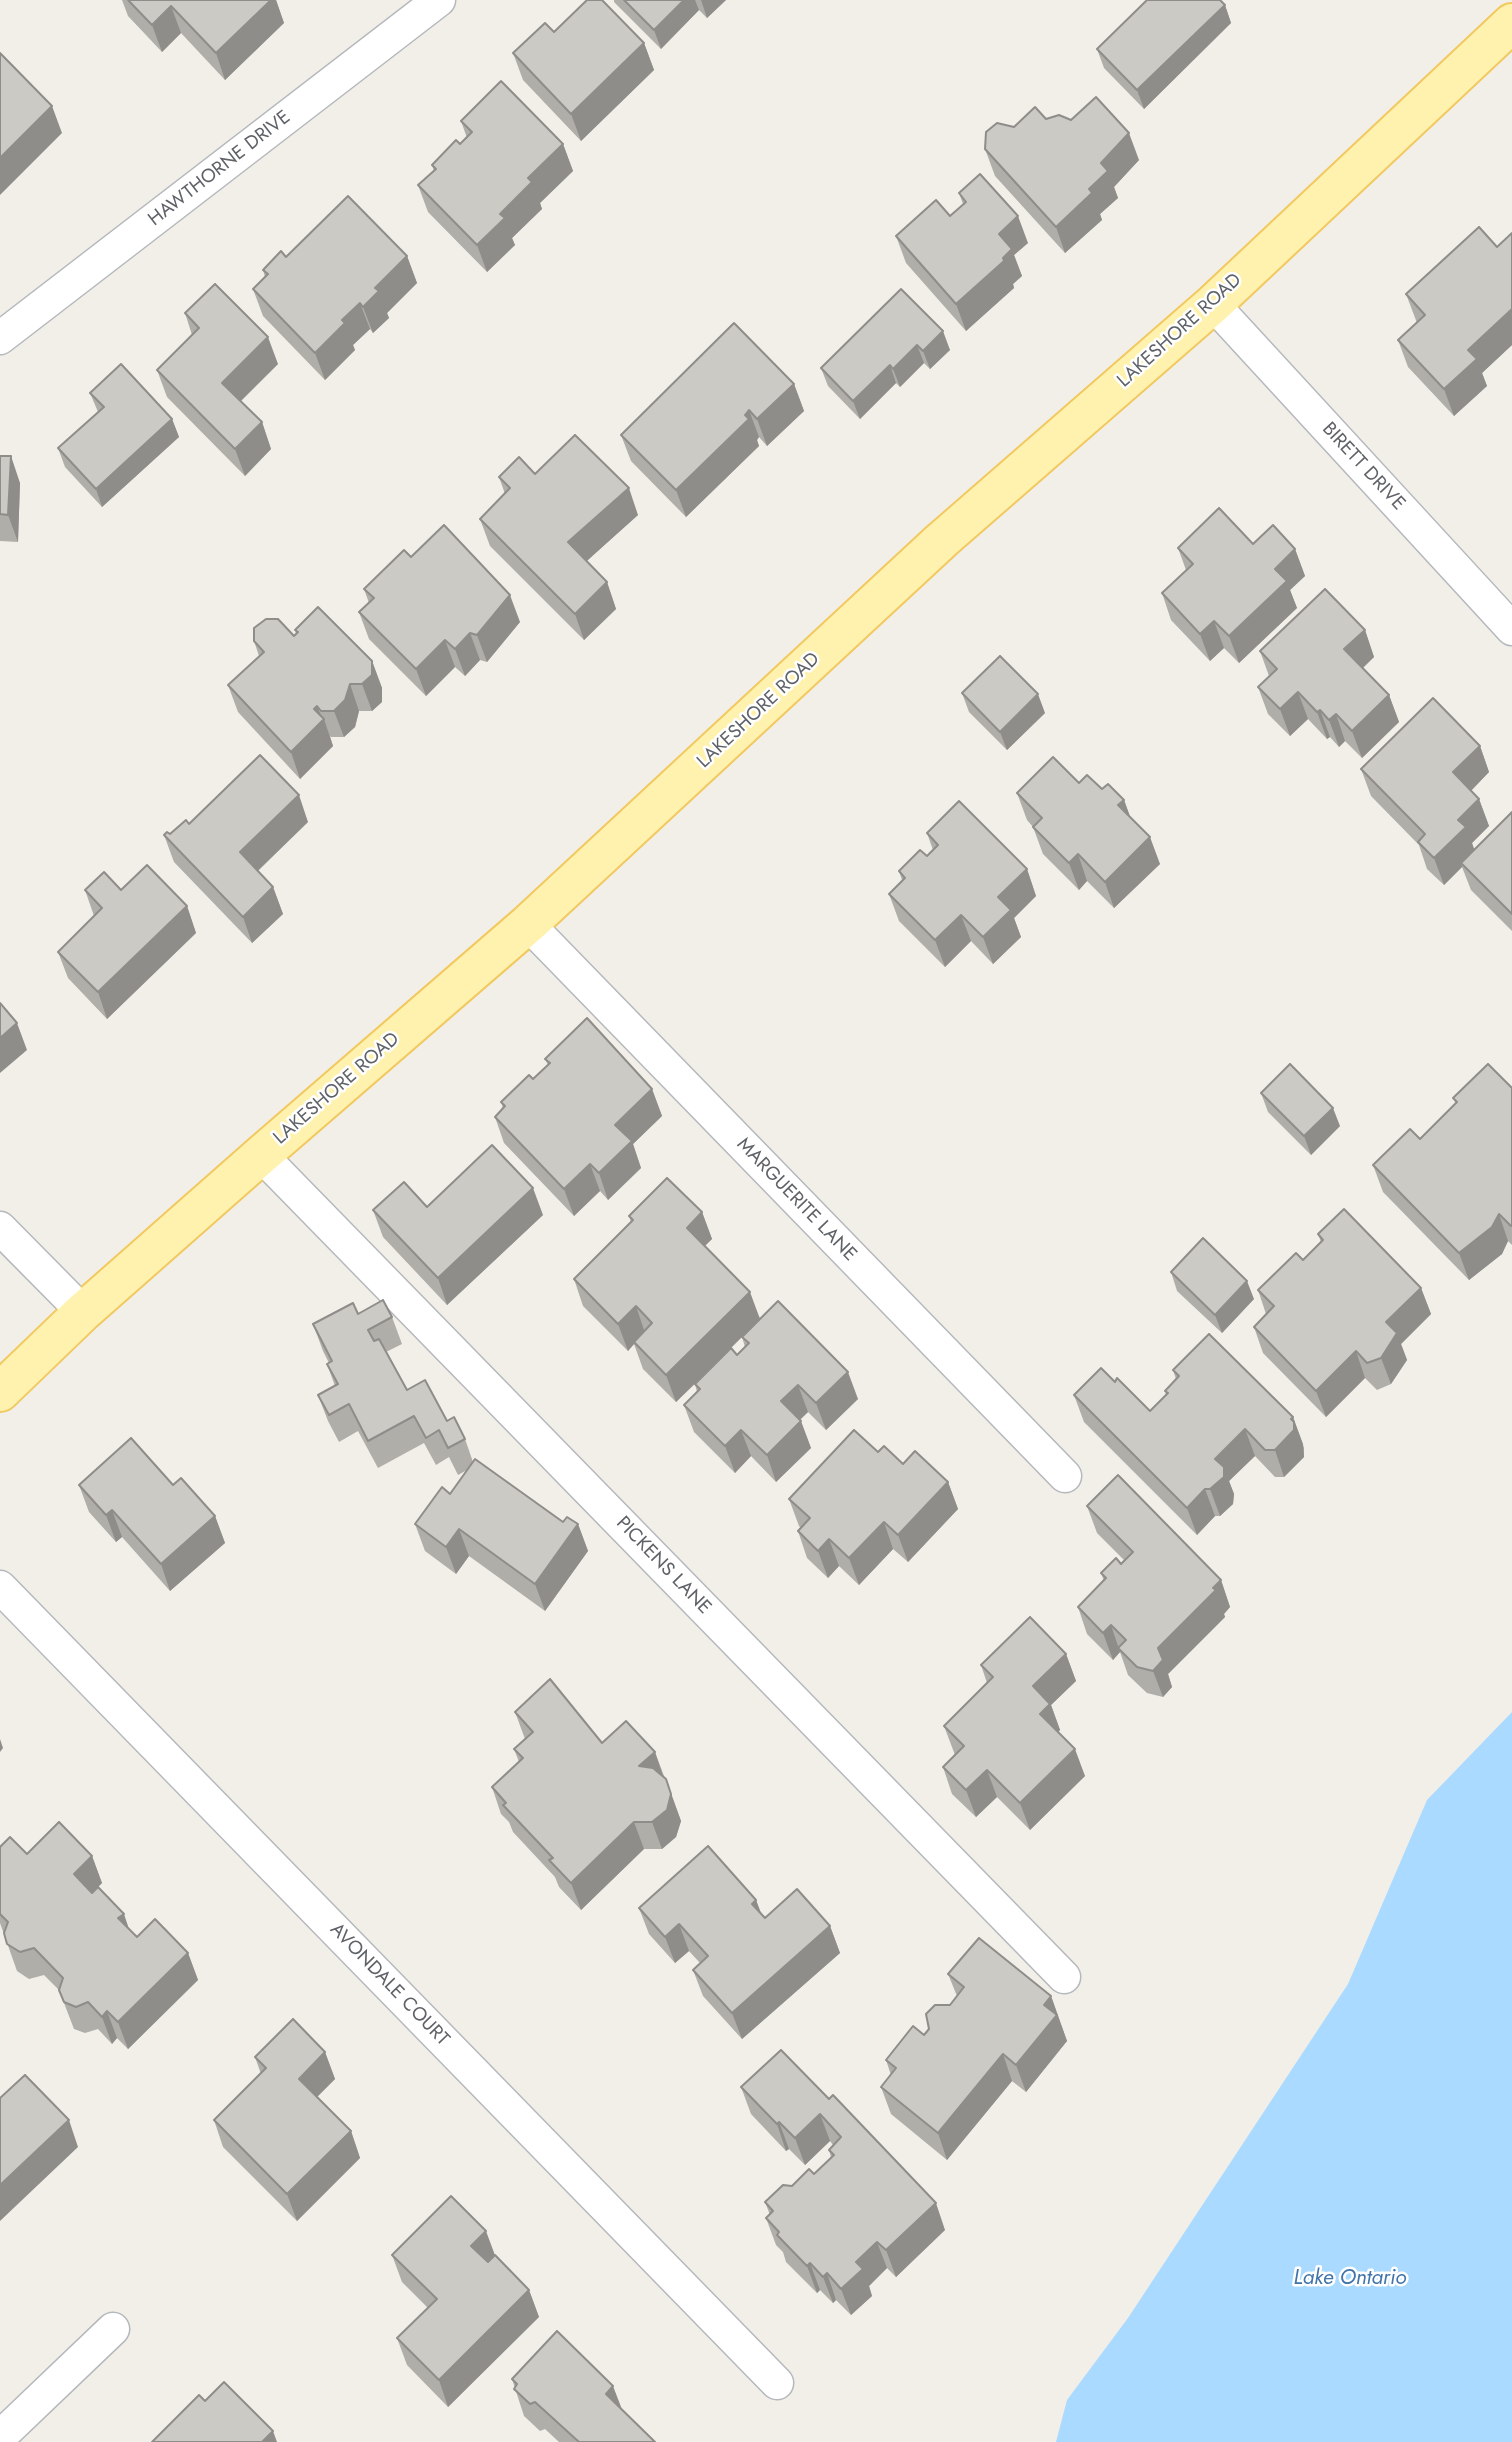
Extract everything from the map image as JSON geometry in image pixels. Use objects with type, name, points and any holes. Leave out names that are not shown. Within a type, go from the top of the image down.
[{"type":"main road","name":"LAKESHORE ROAD","points":[[0,1391],[83,1312],[528,924],[942,540],[1213,304],[1512,23]]},
{"type":"street","name":"HAWTHORNE DRIVE","points":[[0,338],[439,0]]},
{"type":"street","name":"BIRETT DRIVE","points":[[1213,304],[1512,629]]},
{"type":"street","name":"MARGUERITE LANE","points":[[528,924],[1065,1476]]},
{"type":"street","name":"PICKENS LANE","points":[[261,1155],[1064,1977]]},
{"type":"street","points":[[0,1228],[83,1312]]},
{"type":"street","name":"AVONDALE COURT","points":[[0,1587],[778,2384]]},
{"type":"street","points":[[0,2437],[113,2329]]},
{"type":"water","name":"Lake Ontario","points":[[1512,1712],[1512,2442],[1056,2442],[1067,2400],[1128,2318],[1348,1984],[1427,1800]]},
{"type":"building","points":[[128,0],[271,0],[216,53],[171,6],[152,25]]},
{"type":"building","points":[[587,0],[602,0],[644,43],[571,114],[513,53],[545,23],[554,32]]},
{"type":"building","points":[[624,0],[684,0],[654,30]]},
{"type":"building","points":[[1147,0],[1220,0],[1225,5],[1137,90],[1097,49]]},
{"type":"building","points":[[0,53],[52,106],[0,158]]},
{"type":"building","points":[[501,81],[563,144],[528,178],[532,182],[500,214],[505,218],[477,245],[418,185],[436,169],[432,165],[456,140],[460,144],[472,132],[461,121]]},
{"type":"building","points":[[1096,97],[1129,133],[1101,163],[1108,171],[1089,189],[1092,193],[1056,227],[985,149],[986,132],[997,123],[1014,127],[1035,107],[1046,119],[1059,115],[1071,120]]},
{"type":"building","points":[[980,174],[1018,216],[999,234],[1012,249],[1003,258],[1004,261],[956,304],[896,236],[936,200],[950,216],[966,202],[959,193]]},
{"type":"building","points":[[348,196],[407,256],[375,288],[379,291],[363,307],[360,303],[342,320],[345,323],[315,353],[253,289],[268,274],[263,270],[281,251],[286,257]]},
{"type":"building","points":[[1479,227],[1497,247],[1512,233],[1512,309],[1468,350],[1477,359],[1444,389],[1398,340],[1425,315],[1406,294]]},
{"type":"building","points":[[215,284],[268,337],[222,383],[262,422],[235,449],[157,370],[199,328],[185,313]]},
{"type":"building","points":[[901,289],[943,331],[923,351],[917,345],[893,369],[890,365],[853,401],[821,368]]},
{"type":"building","points":[[734,323],[794,384],[757,419],[749,410],[745,415],[749,419],[676,490],[621,435]]},
{"type":"building","points":[[121,364],[172,419],[96,489],[58,448],[104,407],[90,393]]},
{"type":"building","points":[[575,435],[629,488],[568,542],[607,582],[575,614],[480,519],[510,488],[499,477],[519,457],[535,474]]},
{"type":"building","points":[[0,456],[11,456],[8,515],[0,514]]},
{"type":"building","points":[[1219,508],[1253,544],[1273,525],[1295,549],[1275,569],[1287,581],[1229,636],[1214,621],[1200,634],[1162,593],[1193,564],[1178,548]]},
{"type":"building","points":[[444,525],[510,595],[477,635],[470,633],[455,649],[445,640],[416,669],[359,612],[374,598],[364,589],[404,550],[411,557]]},
{"type":"building","points":[[1325,589],[1365,630],[1344,649],[1389,695],[1352,731],[1336,714],[1329,720],[1320,710],[1317,712],[1298,692],[1280,709],[1258,687],[1277,669],[1260,651]]},
{"type":"building","points":[[318,607],[372,661],[372,675],[362,684],[350,684],[345,700],[334,711],[321,711],[317,706],[314,709],[324,719],[291,752],[228,685],[264,652],[254,641],[254,628],[266,619],[278,619],[294,636],[298,632],[295,630]]},
{"type":"building","points":[[1000,656],[1038,694],[1000,732],[962,693]]},
{"type":"building","points":[[1433,698],[1480,746],[1453,772],[1479,799],[1458,820],[1466,827],[1434,858],[1418,842],[1425,834],[1361,769]]},
{"type":"building","points":[[260,755],[299,795],[240,852],[273,887],[243,917],[164,835],[167,832],[170,834],[186,820],[189,824]]},
{"type":"building","points":[[1053,757],[1079,783],[1087,775],[1102,789],[1108,784],[1124,800],[1118,805],[1150,837],[1105,882],[1078,854],[1069,863],[1033,827],[1042,818],[1017,793]]},
{"type":"building","points":[[959,801],[1027,869],[998,897],[1011,910],[983,937],[961,915],[935,940],[889,894],[905,878],[899,871],[920,850],[927,856],[938,845],[927,833]]},
{"type":"building","points":[[1512,812],[1512,914],[1461,863]]},
{"type":"building","points":[[147,865],[187,906],[98,992],[58,952],[102,908],[85,890],[104,872],[121,890]]},
{"type":"building","points":[[0,1003],[17,1023],[0,1038]]},
{"type":"building","points":[[587,1018],[652,1089],[615,1125],[632,1141],[599,1173],[590,1164],[564,1189],[495,1117],[505,1106],[501,1102],[529,1075],[533,1079],[550,1063],[545,1059]]},
{"type":"building","points":[[1290,1064],[1333,1108],[1304,1136],[1261,1093]]},
{"type":"building","points":[[1488,1064],[1512,1088],[1512,1225],[1499,1214],[1492,1227],[1459,1253],[1373,1165],[1410,1129],[1420,1139],[1457,1102],[1453,1098]]},
{"type":"building","points":[[492,1145],[533,1188],[438,1278],[373,1210],[404,1182],[427,1207]]},
{"type":"building","points":[[667,1178],[702,1212],[687,1228],[750,1292],[666,1375],[634,1342],[652,1323],[636,1306],[618,1324],[574,1279],[633,1220],[629,1216]]},
{"type":"building","points":[[1344,1209],[1421,1288],[1386,1322],[1397,1333],[1381,1358],[1367,1363],[1356,1351],[1316,1391],[1254,1327],[1274,1306],[1258,1290],[1296,1253],[1303,1260],[1323,1240],[1318,1234]]},
{"type":"building","points":[[1203,1238],[1247,1281],[1215,1315],[1171,1272]]},
{"type":"building","points":[[383,1300],[392,1317],[368,1330],[374,1341],[379,1339],[407,1390],[425,1380],[447,1421],[454,1417],[465,1439],[448,1448],[439,1430],[426,1438],[414,1416],[368,1441],[349,1404],[329,1415],[318,1395],[338,1384],[327,1364],[332,1361],[313,1324],[353,1303],[358,1314]]},
{"type":"building","points":[[778,1301],[848,1372],[816,1403],[798,1385],[781,1401],[801,1421],[767,1455],[741,1430],[725,1446],[684,1405],[700,1389],[695,1384],[731,1348],[737,1355],[749,1343],[742,1337]]},
{"type":"building","points":[[1209,1334],[1293,1417],[1291,1419],[1294,1422],[1294,1430],[1275,1450],[1265,1450],[1245,1429],[1215,1459],[1224,1467],[1224,1477],[1210,1489],[1205,1489],[1187,1508],[1074,1395],[1101,1368],[1115,1382],[1117,1378],[1150,1411],[1168,1393],[1165,1391],[1179,1376],[1173,1370]]},
{"type":"building","points":[[854,1430],[878,1452],[884,1446],[903,1464],[915,1451],[948,1482],[898,1535],[884,1522],[849,1558],[829,1539],[818,1551],[798,1531],[810,1518],[789,1499]]},
{"type":"building","points":[[131,1438],[173,1485],[181,1478],[215,1516],[161,1564],[112,1510],[106,1515],[79,1485]]},
{"type":"building","points":[[475,1459],[563,1522],[567,1517],[578,1524],[535,1584],[459,1529],[446,1547],[415,1524],[442,1487],[450,1494]]},
{"type":"building","points":[[1118,1475],[1221,1580],[1213,1588],[1216,1590],[1158,1648],[1163,1660],[1153,1671],[1137,1667],[1118,1648],[1126,1640],[1111,1625],[1103,1633],[1078,1607],[1106,1578],[1101,1573],[1116,1558],[1121,1564],[1133,1552],[1087,1506]]},
{"type":"building","points":[[1030,1617],[1066,1654],[1033,1686],[1050,1704],[1040,1714],[1075,1749],[1020,1803],[987,1770],[966,1790],[943,1767],[964,1746],[944,1726],[993,1677],[981,1665]]},
{"type":"building","points":[[550,1679],[602,1743],[626,1721],[655,1752],[639,1766],[653,1768],[666,1779],[671,1794],[667,1810],[652,1822],[634,1822],[571,1883],[549,1860],[553,1858],[503,1805],[506,1803],[492,1787],[523,1758],[514,1749],[533,1732],[515,1712]]},
{"type":"building","points":[[59,1822],[92,1856],[74,1874],[92,1893],[98,1887],[124,1914],[118,1918],[137,1937],[155,1919],[188,1953],[118,2022],[107,2011],[102,2017],[88,2002],[76,2007],[64,2002],[59,1990],[63,1978],[34,1948],[20,1952],[7,1944],[4,1933],[8,1922],[0,1914],[0,1847],[10,1837],[27,1854]]},
{"type":"building","points":[[708,1846],[756,1900],[752,1904],[765,1918],[797,1889],[830,1926],[732,2013],[693,1970],[708,1956],[679,1924],[665,1937],[639,1908]]},
{"type":"building","points":[[979,1938],[1051,1996],[1044,2005],[1057,2015],[1016,2065],[1003,2054],[938,2133],[881,2087],[896,2068],[886,2060],[913,2026],[924,2035],[929,2029],[926,2014],[935,2005],[950,2005],[964,1987],[948,1974]]},
{"type":"building","points":[[293,2019],[325,2052],[299,2079],[351,2131],[287,2194],[214,2120],[266,2068],[255,2057]]},
{"type":"building","points":[[781,2050],[829,2099],[833,2095],[936,2203],[886,2250],[877,2242],[856,2262],[863,2269],[841,2289],[827,2273],[823,2277],[810,2263],[807,2266],[777,2235],[779,2232],[766,2218],[773,2211],[765,2202],[783,2185],[792,2186],[809,2169],[814,2174],[834,2155],[829,2150],[841,2137],[820,2114],[795,2138],[779,2122],[777,2124],[741,2087]]},
{"type":"building","points":[[25,2075],[69,2120],[0,2185],[0,2098]]},
{"type":"building","points":[[451,2196],[486,2231],[471,2246],[488,2262],[495,2255],[529,2290],[439,2380],[397,2338],[437,2299],[392,2255]]},
{"type":"building","points":[[557,2331],[613,2386],[606,2394],[655,2442],[579,2442],[535,2402],[530,2404],[514,2389],[517,2384],[512,2379]]},
{"type":"building","points":[[224,2382],[273,2431],[262,2442],[152,2442],[199,2395],[205,2401]]}]
